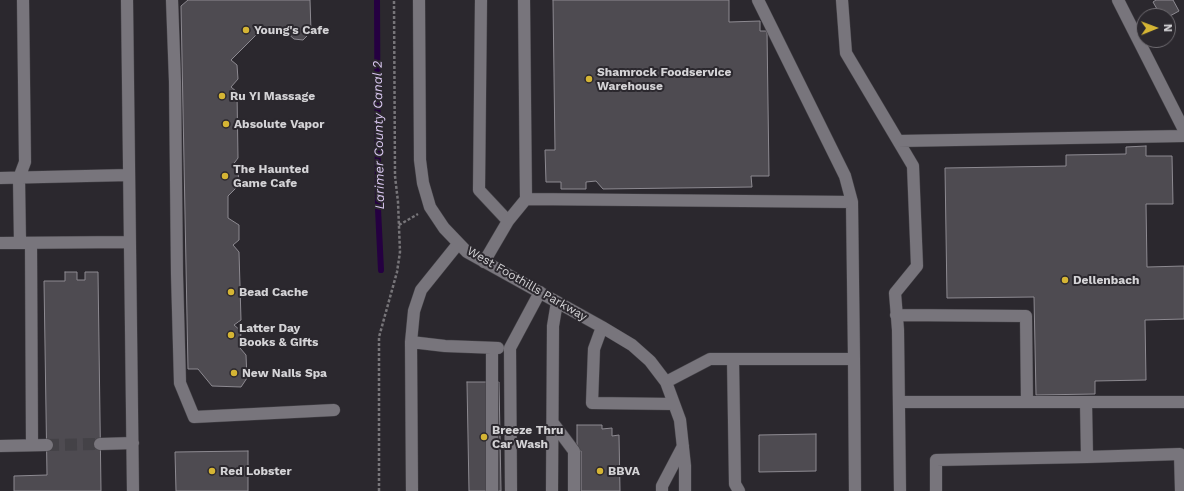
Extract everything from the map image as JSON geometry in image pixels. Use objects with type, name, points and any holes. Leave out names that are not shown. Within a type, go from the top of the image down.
[{"type":"street","points":[[23,0],[25,162],[19,178],[25,243],[32,445]]},
{"type":"street","points":[[127,0],[133,491]]},
{"type":"street","points":[[172,0],[175,82],[180,383],[194,417],[334,410]]},
{"type":"street","name":"West Foothills Parkway","points":[[419,0],[420,160],[423,182],[430,207],[444,228],[458,244],[484,262],[540,292],[632,345],[650,361],[666,382],[680,420],[685,491]]},
{"type":"street","points":[[481,0],[479,190],[508,221]]},
{"type":"street","points":[[484,262],[508,221],[526,199],[524,0]]},
{"type":"street","points":[[758,0],[845,176],[852,202],[855,491]]},
{"type":"street","points":[[842,0],[846,53],[913,166],[917,266],[895,293],[899,402],[900,491]]},
{"type":"street","points":[[1118,0],[1184,130]]},
{"type":"street","points":[[898,140],[1184,136]]},
{"type":"street","points":[[0,178],[129,175]]},
{"type":"street","points":[[526,199],[852,202]]},
{"type":"street","points":[[0,243],[130,242]]},
{"type":"street","points":[[412,491],[411,342],[414,311],[421,290],[458,244]]},
{"type":"street","points":[[511,491],[510,348],[540,292]]},
{"type":"street","points":[[552,491],[554,423],[553,326],[557,302]]},
{"type":"street","points":[[896,315],[1026,316],[1027,402]]},
{"type":"street","points":[[602,328],[594,349],[592,403],[674,404]]},
{"type":"street","points":[[411,342],[445,346],[510,348]]},
{"type":"street","points":[[492,348],[492,491]]},
{"type":"street","points":[[666,382],[710,359],[854,360]]},
{"type":"street","points":[[733,359],[735,484],[739,491]]},
{"type":"street","points":[[899,402],[1184,402]]},
{"type":"street","points":[[1086,402],[1087,457]]},
{"type":"street","points":[[554,423],[574,451],[574,491]]},
{"type":"street","points":[[100,444],[133,443]]},
{"type":"street","points":[[0,446],[47,445]]},
{"type":"street","points":[[662,491],[662,486],[682,446]]},
{"type":"street","points":[[936,491],[936,460],[1180,454],[1181,491]]},
{"type":"path","points":[[379,491],[379,337],[397,272],[400,252],[395,176],[394,0]]},
{"type":"path","points":[[399,224],[430,207]]},
{"type":"building","points":[[188,0],[310,0],[311,32],[303,40],[294,39],[286,32],[271,33],[264,27],[231,60],[237,65],[238,79],[231,87],[237,92],[238,158],[232,166],[238,171],[239,185],[228,196],[228,218],[239,225],[239,240],[233,245],[239,252],[241,320],[234,325],[241,331],[240,348],[246,355],[247,378],[241,387],[212,386],[198,369],[188,369],[181,6]]},
{"type":"building","points":[[553,0],[729,0],[729,22],[760,21],[760,31],[767,31],[769,176],[751,176],[752,187],[603,189],[596,181],[586,182],[586,189],[561,189],[561,182],[546,182],[545,150],[555,150]]},
{"type":"building","points":[[1156,0],[1173,0],[1179,11],[1176,13],[1176,8],[1156,8],[1153,2]]},
{"type":"building","name":"Dellenbach","points":[[1146,146],[1146,156],[1172,156],[1173,204],[1146,204],[1147,267],[1184,266],[1184,319],[1145,320],[1146,380],[1095,381],[1095,394],[1036,395],[1034,297],[947,298],[945,168],[1066,166],[1066,155],[1126,154],[1126,147]]},
{"type":"building","points":[[65,272],[77,272],[77,280],[85,280],[85,272],[98,272],[101,491],[14,491],[14,476],[47,475],[44,281],[65,281]]},
{"type":"building","name":"Breeze Thru Car Wash","points":[[467,382],[499,382],[501,491],[469,491]]},
{"type":"building","name":"BBVA","points":[[577,425],[602,425],[602,429],[612,428],[612,436],[619,435],[620,491],[581,491],[581,451],[577,451]]},
{"type":"building","points":[[816,434],[816,471],[759,472],[759,435]]},
{"type":"building","name":"Red Lobster","points":[[248,451],[248,491],[176,491],[175,452]]},
{"type":"waterway","name":"Larimer County Canal 2","points":[[377,0],[378,209],[381,270]]},
{"type":"tunnel","points":[[47,445],[100,444]]},
{"type":"place","name":"Young's Cafe","points":[[246,30]]},
{"type":"place","name":"Shamrock Foodservice Warehouse","points":[[589,79]]},
{"type":"place","name":"Ru Yi Massage","points":[[222,96]]},
{"type":"place","name":"Absolute Vapor","points":[[226,124]]},
{"type":"place","name":"The Haunted Game Cafe","points":[[225,176]]},
{"type":"place","name":"Dellenbach","points":[[1065,280]]},
{"type":"place","name":"Bead Cache","points":[[231,292]]},
{"type":"place","name":"Latter Day Books & Gifts","points":[[231,335]]},
{"type":"place","name":"New Nails Spa","points":[[234,373]]},
{"type":"place","name":"Breeze Thru Car Wash","points":[[484,437]]},
{"type":"place","name":"Red Lobster","points":[[212,471]]},
{"type":"place","name":"BBVA","points":[[600,471]]}]
